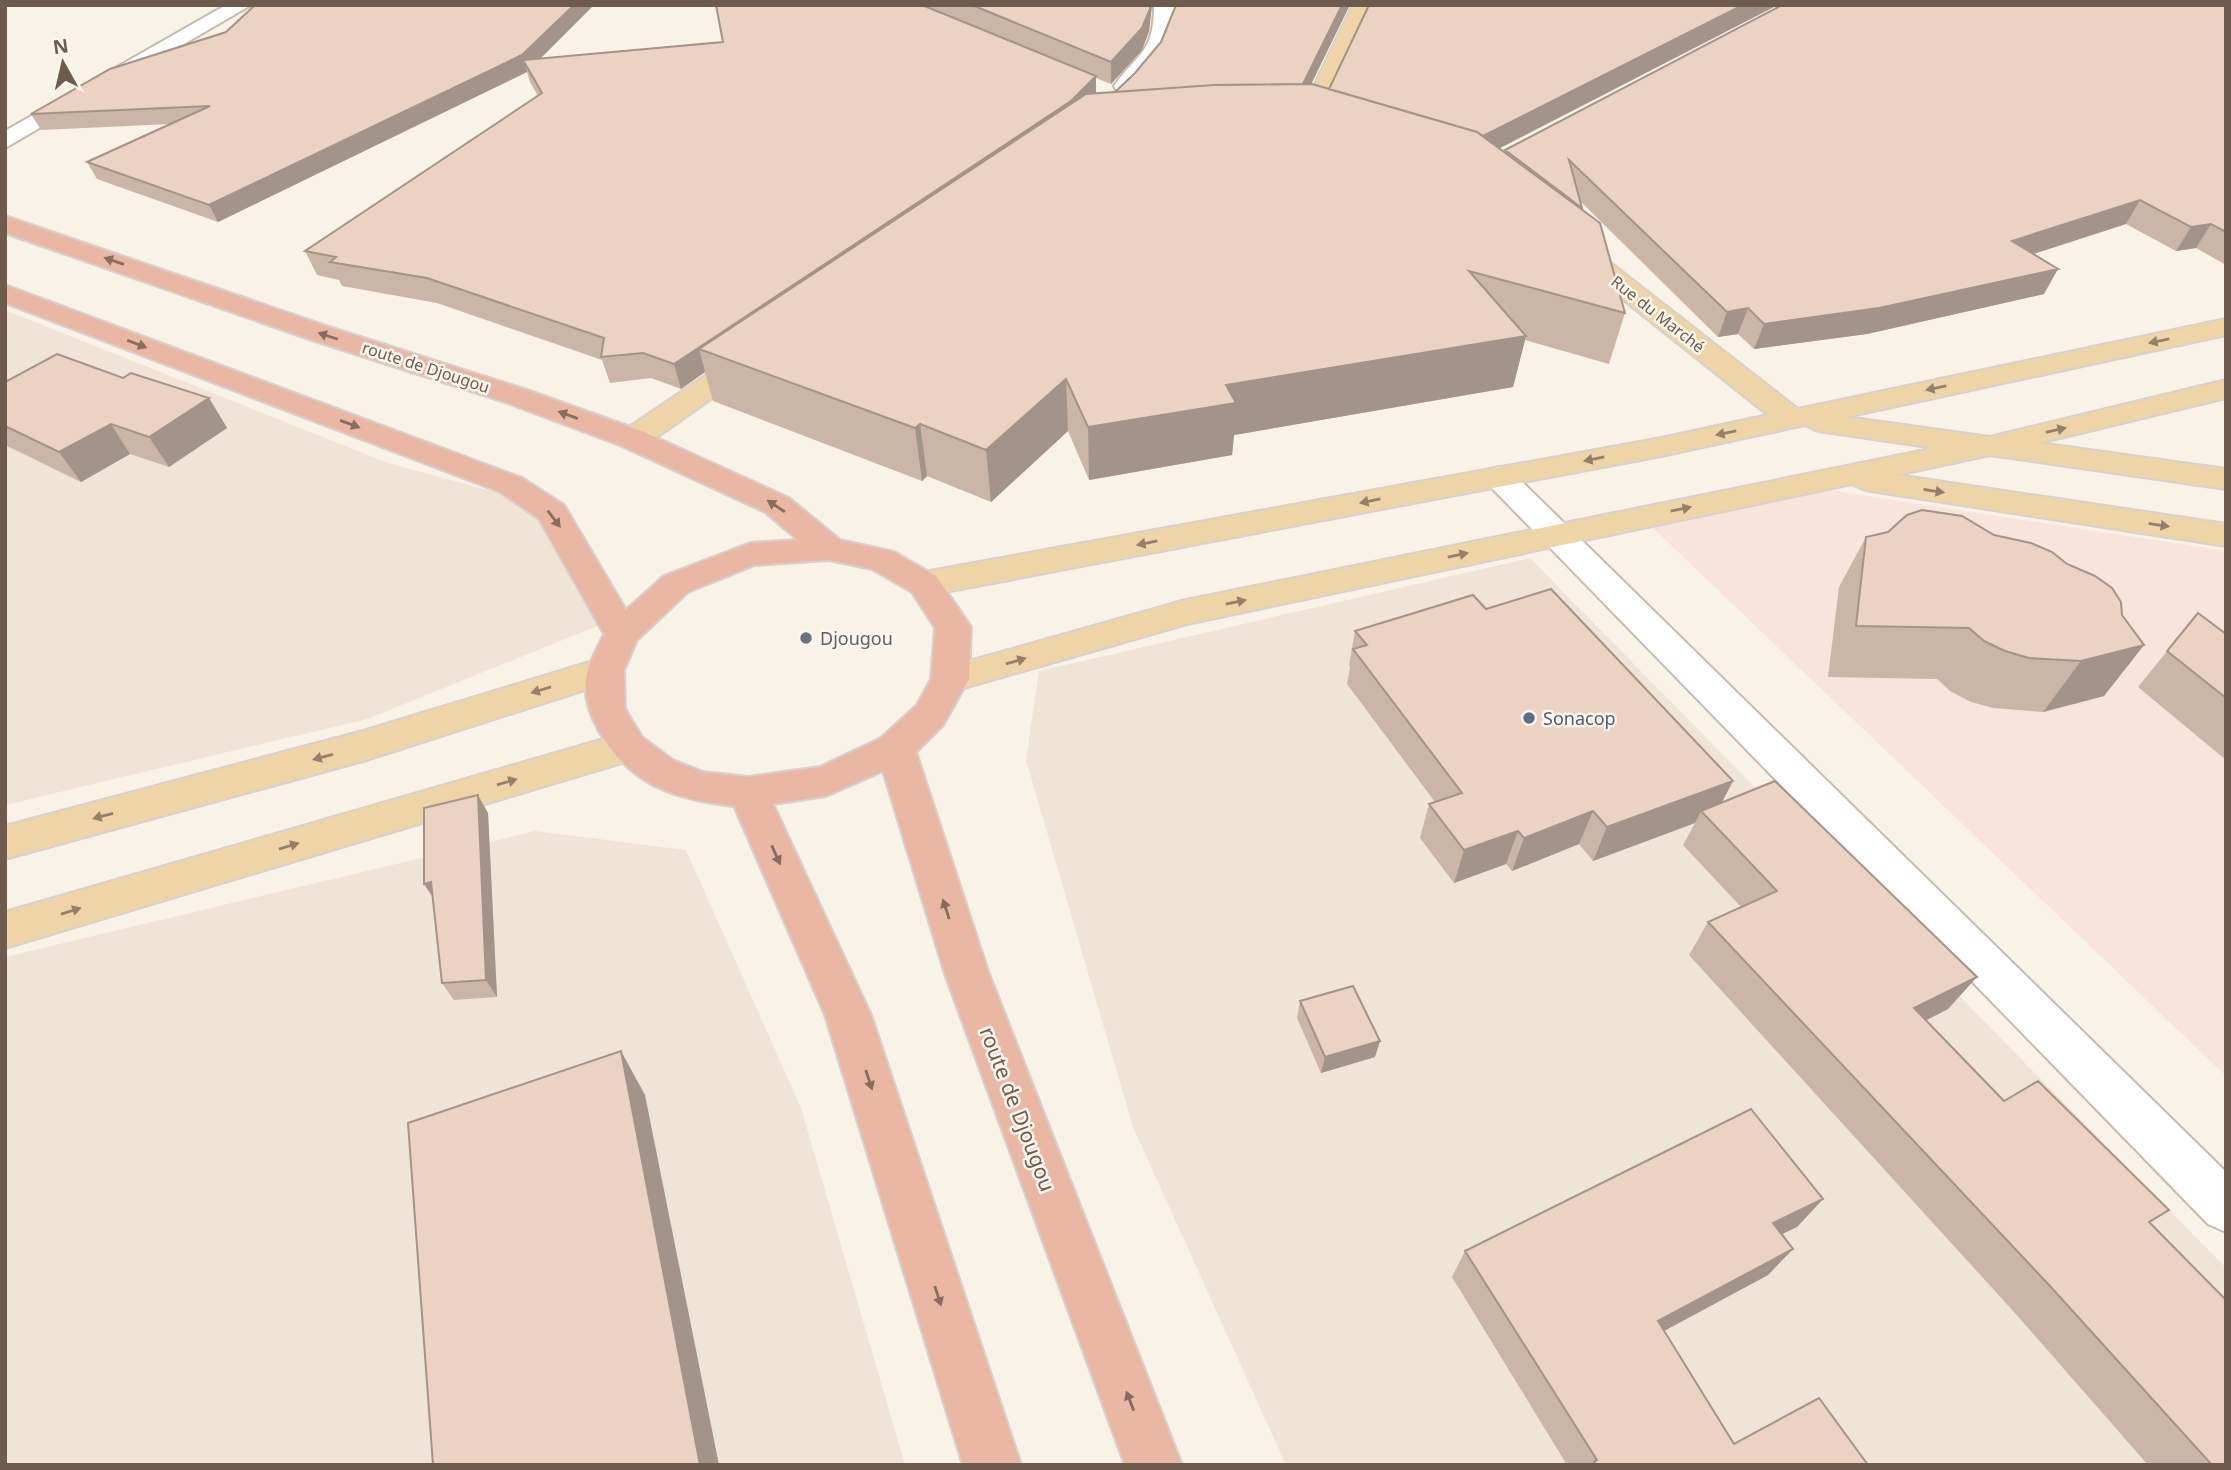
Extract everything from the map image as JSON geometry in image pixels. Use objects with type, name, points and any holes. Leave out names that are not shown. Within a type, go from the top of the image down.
[{"type":"highway","name":"route de Djougou","points":[[5,224],[322,334],[516,396],[633,439],[710,471],[777,505],[829,549]]},
{"type":"highway","points":[[5,293],[511,485],[552,512],[622,634]]},
{"type":"highway","points":[[829,549],[882,560],[924,584],[953,627],[950,679],[930,715],[895,748],[826,780],[748,792],[699,787],[659,771],[628,747],[606,710],[606,670],[622,634],[676,584],[750,554],[829,549]]},
{"type":"highway","name":"route de Djougou","points":[[895,748],[967,974],[1154,1465]]},
{"type":"highway","points":[[748,792],[848,1015],[992,1465]]},
{"type":"main road","points":[[1308,121],[1363,5]]},
{"type":"main road","points":[[1280,121],[1308,121],[1334,129]]},
{"type":"main road","name":"Rue du Marché","points":[[1553,231],[1791,418]]},
{"type":"main road","points":[[924,584],[1499,477],[2226,327]]},
{"type":"main road","points":[[633,439],[770,345]]},
{"type":"main road","points":[[950,679],[1186,612],[1990,446],[2226,389]]},
{"type":"main road","points":[[1791,418],[2226,479]]},
{"type":"main road","points":[[1842,477],[2226,535]]},
{"type":"main road","points":[[5,843],[363,746],[606,670]]},
{"type":"main road","points":[[5,930],[628,747]]},
{"type":"street","points":[[5,141],[241,5]]},
{"type":"street","points":[[1107,97],[1153,60],[1165,28],[1164,5]]},
{"type":"street","points":[[1499,477],[2226,1208]]},
{"type":"shaded area","points":[[5,310],[388,463],[528,501],[605,623],[367,719],[5,805]]},
{"type":"shaded area","points":[[1828,490],[2226,551],[2226,1076],[1653,528]]},
{"type":"shaded area","points":[[1530,558],[2226,1268],[2226,1465],[1286,1465],[1133,1127],[1026,760],[1039,671]]},
{"type":"shaded area","points":[[535,831],[686,850],[801,1108],[905,1465],[5,1465],[5,957]]},
{"type":"building","points":[[255,5],[574,5],[522,55],[209,205],[87,162],[210,106],[31,114],[110,69],[226,32]]},
{"type":"building","points":[[716,5],[922,5],[1096,76],[1071,101],[674,364],[643,353],[601,357],[604,338],[427,278],[330,262],[336,257],[305,251],[542,93],[523,60],[723,42]]},
{"type":"building","points":[[972,5],[1150,5],[1150,9],[1142,28],[1111,62]]},
{"type":"building","points":[[1176,5],[1342,5],[1303,84],[1214,85],[1115,92],[1161,42]]},
{"type":"building","points":[[1369,5],[1743,5],[1483,136],[1329,89]]},
{"type":"building","points":[[1782,5],[2226,5],[2226,232],[2211,224],[2191,227],[2140,200],[2012,241],[2058,269],[1879,308],[1764,324],[1748,308],[1727,312],[1569,160],[1582,208],[1505,150]]},
{"type":"building","points":[[1312,84],[1477,132],[1600,223],[1625,313],[1469,271],[1526,336],[1226,385],[1236,403],[1088,427],[1066,379],[986,450],[920,424],[915,428],[699,349],[1086,94],[1214,85]]},
{"type":"building","points":[[57,354],[123,378],[131,373],[209,398],[149,437],[111,424],[59,452],[5,426],[5,382]]},
{"type":"building","points":[[1922,510],[1962,516],[1994,535],[2031,543],[2052,552],[2067,564],[2095,576],[2112,588],[2121,602],[2122,615],[2144,645],[2081,661],[2029,658],[1984,641],[1969,628],[1856,626],[1866,537],[1888,532],[1907,515]]},
{"type":"building","points":[[1551,589],[1733,781],[1607,827],[1593,811],[1524,838],[1518,831],[1464,850],[1429,804],[1462,793],[1353,649],[1367,645],[1355,631],[1473,595],[1486,609]]},
{"type":"building","points":[[2198,613],[2226,634],[2226,698],[2167,651]]},
{"type":"building","points":[[1775,781],[1977,977],[1914,1008],[2004,1101],[2038,1081],[2169,1210],[2149,1222],[2226,1300],[2226,1465],[2212,1465],[2050,1286],[1708,922],[1777,891],[1701,811]]},
{"type":"building","points":[[478,795],[486,980],[442,983],[431,882],[424,884],[424,808]]},
{"type":"building","points":[[1353,986],[1380,1041],[1325,1057],[1300,1001]]},
{"type":"building","points":[[621,1051],[700,1465],[433,1465],[408,1123]]},
{"type":"building","points":[[1751,1109],[1823,1199],[1773,1223],[1793,1249],[1658,1321],[1734,1444],[1819,1398],[1868,1465],[1595,1465],[1597,1460],[1465,1251]]},
{"type":"place","name":"Djougou","points":[[806,638]]},
{"type":"place","name":"Sonacop","points":[[1529,718]]}]
